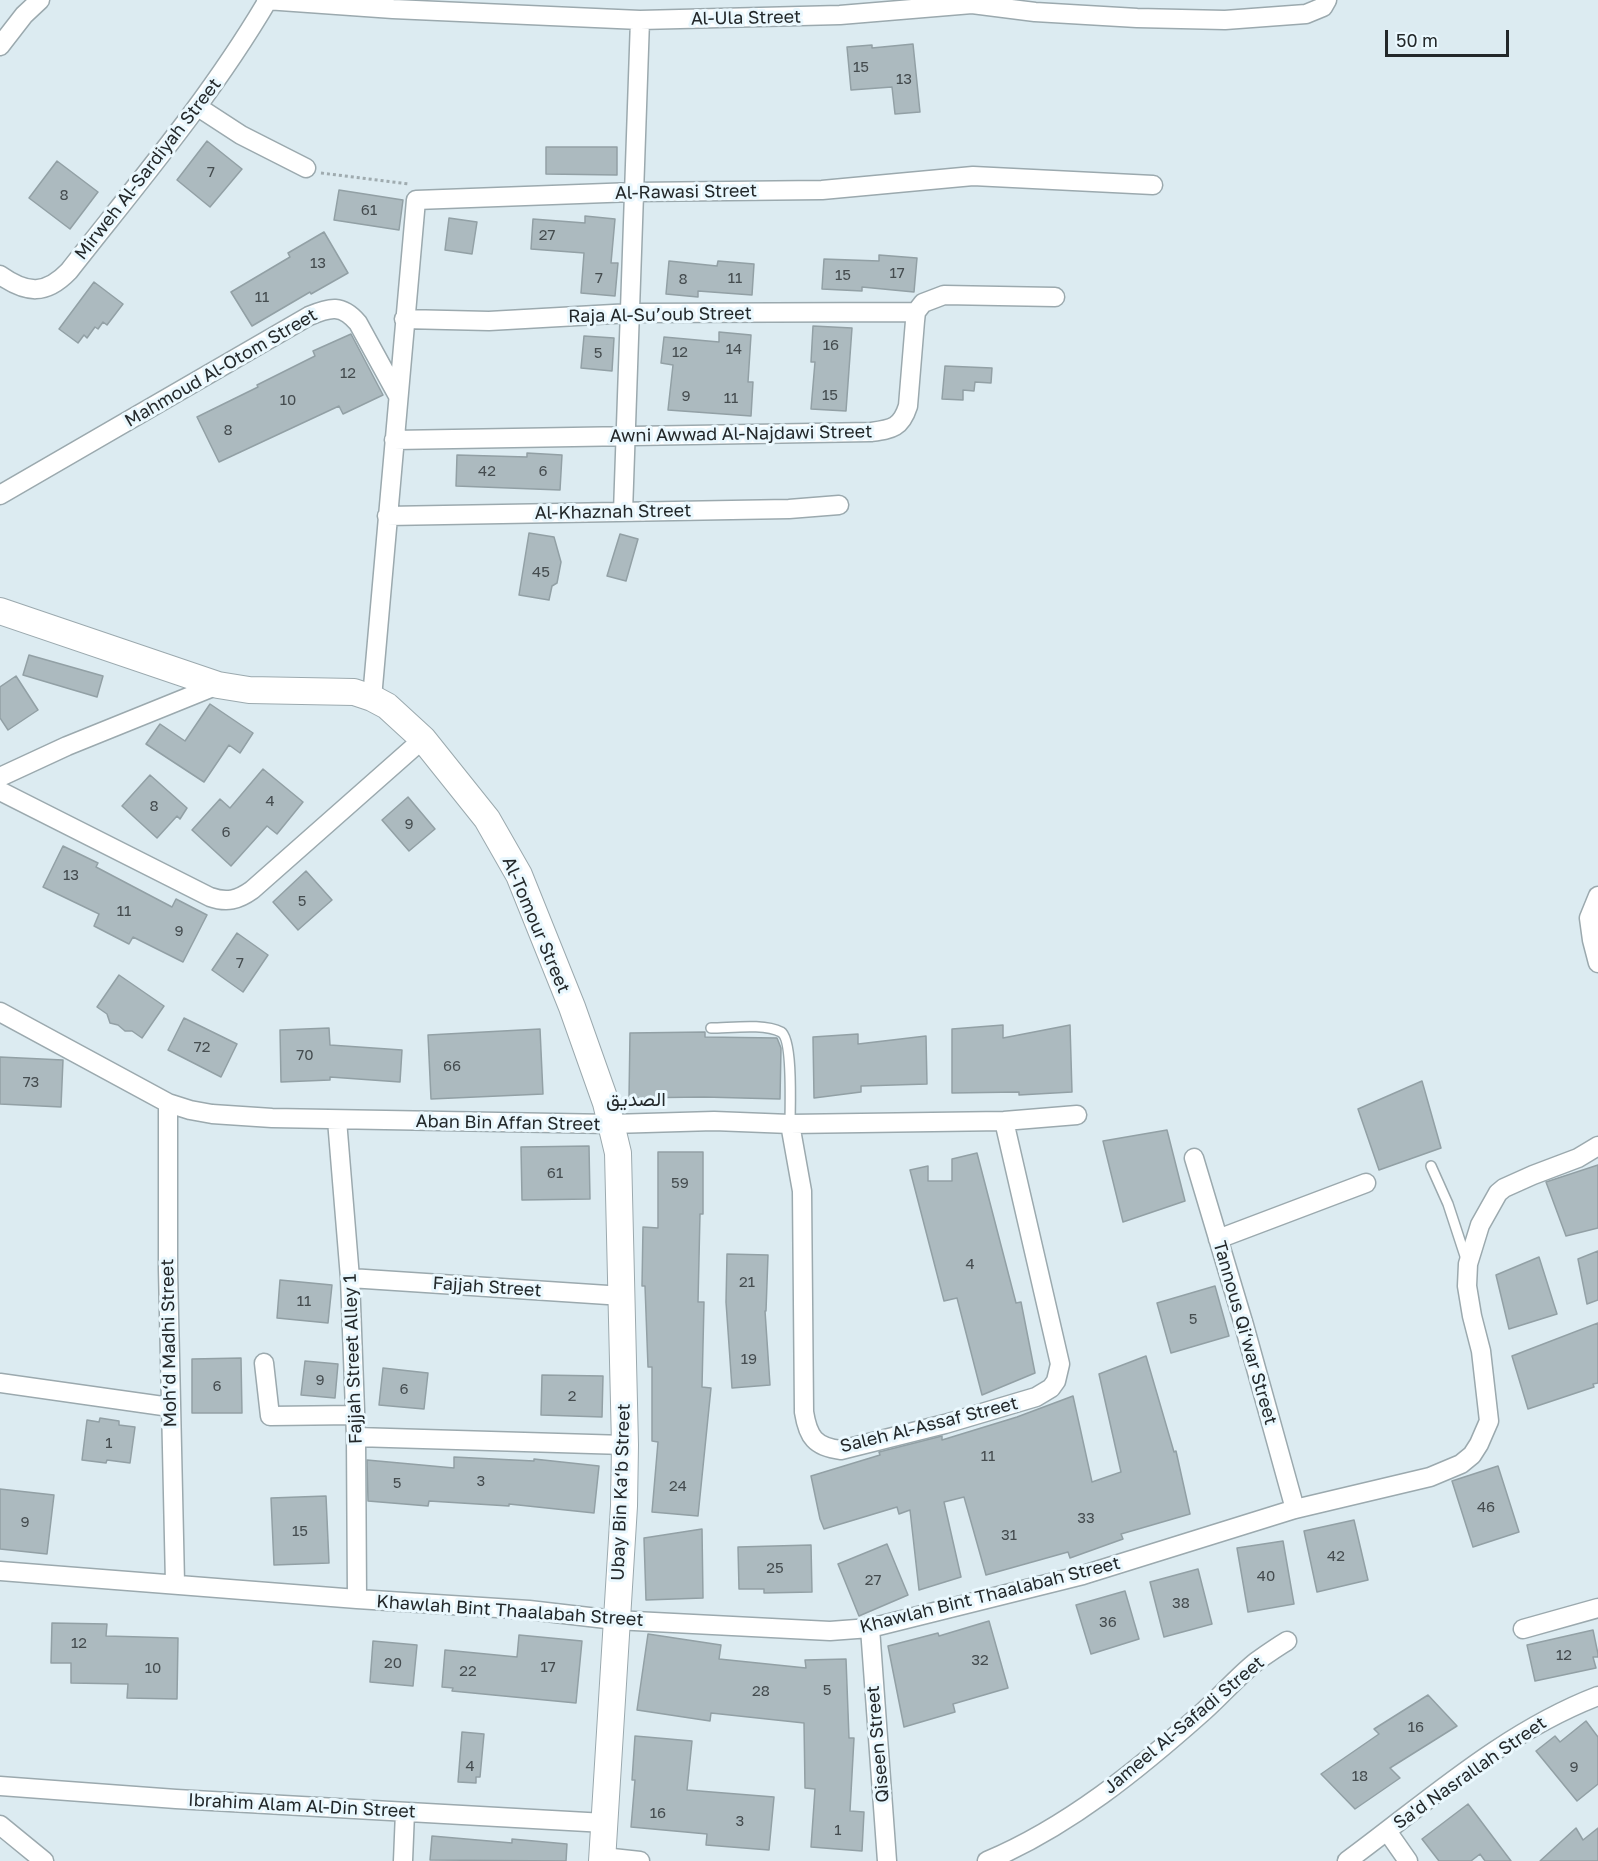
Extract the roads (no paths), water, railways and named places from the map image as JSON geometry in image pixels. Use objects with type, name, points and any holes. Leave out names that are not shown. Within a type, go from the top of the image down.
[{"type":"street","points":[[0,46],[24,15],[40,0]]},
{"type":"street","name":"Al-Ula Street","points":[[267,0],[443,6],[640,20],[840,15],[972,2],[1046,13],[1225,20],[1306,14],[1323,7],[1327,0]]},
{"type":"street","name":"Mirweh Al-Sardiyah Street","points":[[0,275],[31,290],[51,287],[60,280],[198,107],[233,58],[267,0]]},
{"type":"street","points":[[623,512],[640,20]]},
{"type":"street","points":[[198,107],[240,135],[306,168]]},
{"type":"street","name":"Al-Rawasi Street","points":[[404,319],[416,200],[634,192],[833,189],[973,176],[1153,185]]},
{"type":"street","points":[[916,312],[923,303],[944,295],[1055,297]]},
{"type":"street","name":"Mahmoud Al-Otom Street","points":[[0,495],[323,309],[334,308],[349,313],[358,323],[398,396]]},
{"type":"street","name":"Raja Al-Su’oub Street","points":[[404,319],[489,321],[631,313],[916,312]]},
{"type":"street","name":"Awni Awwad Al-Najdawi Street","points":[[394,440],[885,430],[897,426],[904,418],[908,406],[916,312]]},
{"type":"street","points":[[0,611],[218,685],[249,690],[338,690],[372,698],[404,319]]},
{"type":"street","name":"Al-Khaznah Street","points":[[387,516],[789,509],[839,505]]},
{"type":"street","points":[[0,777],[67,746],[218,685]]},
{"type":"street","name":"Al-Tomour Street","points":[[372,698],[387,706],[423,739],[487,819],[519,875],[572,1007],[612,1124]]},
{"type":"street","points":[[0,791],[210,897],[231,900],[252,890],[423,739]]},
{"type":"street","points":[[1598,896],[1589,918],[1598,963]]},
{"type":"street","name":"Aban Bin Affan Street","points":[[0,1012],[168,1103],[212,1114],[337,1120],[612,1124],[714,1121],[790,1124],[1004,1121],[1077,1115]]},
{"type":"street","name":"Moh‘d Madhi Street","points":[[168,1103],[170,1407],[175,1583]]},
{"type":"street","name":"Fajjah Street Alley 1","points":[[337,1120],[350,1278],[356,1437],[357,1599]]},
{"type":"street","name":"Saleh Al-Assaf Street","points":[[790,1124],[802,1191],[804,1412],[807,1429],[813,1439],[830,1449],[840,1450],[1010,1406],[1044,1393],[1056,1381],[1060,1364],[1004,1121]]},
{"type":"street","name":"Ubay Bin Ka‘b Street","points":[[602,1859],[615,1620],[624,1506],[625,1445],[618,1153],[612,1124]]},
{"type":"street","name":"Khawlah Bint Thaalabah Street","points":[[0,1571],[529,1610],[615,1620],[830,1631],[870,1628],[1083,1575],[1295,1509],[1430,1477],[1461,1464],[1472,1455],[1489,1421],[1481,1351],[1468,1296],[1468,1264],[1480,1225],[1498,1193],[1504,1188],[1533,1174],[1578,1158],[1598,1146]]},
{"type":"street","name":"Tannous Qi‘war Street","points":[[1194,1158],[1295,1509]]},
{"type":"street","points":[[1218,1239],[1366,1183]]},
{"type":"street","name":"Fajjah Street","points":[[350,1278],[623,1296]]},
{"type":"street","points":[[264,1363],[270,1416],[355,1415]]},
{"type":"street","points":[[0,1383],[170,1407]]},
{"type":"street","points":[[356,1437],[625,1445]]},
{"type":"street","points":[[1523,1629],[1598,1608]]},
{"type":"street","name":"Qiseen Street","points":[[870,1628],[887,1861]]},
{"type":"street","name":"Jameel Al-Safadi Street","points":[[987,1861],[1027,1842],[1101,1795],[1174,1737],[1256,1662],[1287,1641]]},
{"type":"street","name":"Sa'd Nasrallah Street","points":[[1347,1861],[1467,1771],[1526,1731],[1598,1696]]},
{"type":"street","name":"Ibrahim Alam Al-Din Street","points":[[0,1786],[605,1823]]},
{"type":"street","points":[[403,1861],[405,1812]]},
{"type":"street","points":[[0,1826],[44,1861]]},
{"type":"street","points":[[1387,1831],[1408,1861]]},
{"type":"street","points":[[602,1859],[640,1861]]},
{"type":"lane","points":[[711,1028],[769,1029],[781,1032],[786,1037],[789,1052],[790,1124]]},
{"type":"lane","points":[[1431,1166],[1448,1204],[1468,1264]]},
{"type":"district","name":"الصديق","points":[[636,1100]]}]
